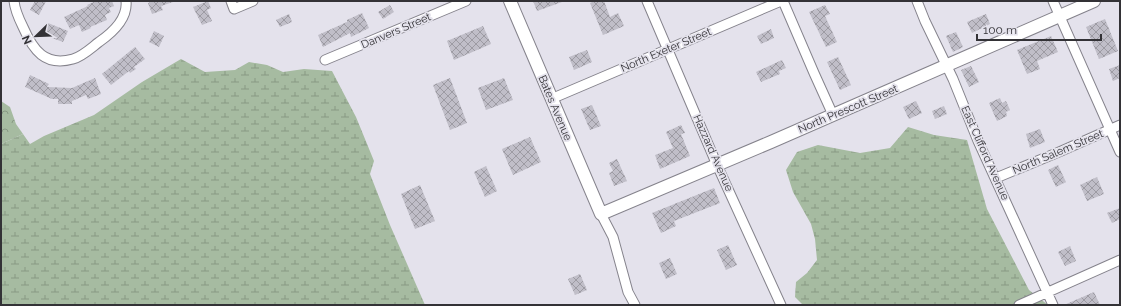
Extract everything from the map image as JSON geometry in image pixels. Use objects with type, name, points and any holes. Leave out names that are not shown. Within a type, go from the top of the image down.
[{"type":"street","points":[[14,1],[21,24],[35,49],[39,54],[47,59],[60,61],[74,59],[80,56],[107,37],[124,16],[126,12],[126,1]]},
{"type":"street","points":[[233,5],[253,1]]},
{"type":"street","name":"Danvers Street","points":[[326,60],[466,1]]},
{"type":"street","name":"Bates Avenue","points":[[510,1],[601,214]]},
{"type":"street","name":"Hazzard Avenue","points":[[647,1],[717,165],[781,305]]},
{"type":"street","points":[[782,1],[833,115]]},
{"type":"street","name":"North Exeter Street","points":[[551,99],[782,1]]},
{"type":"street","name":"East Clifford Avenue","points":[[918,1],[925,21],[947,66],[978,141],[1053,305]]},
{"type":"street","points":[[1053,1],[1120,152]]},
{"type":"street","name":"North Prescott Street","points":[[601,214],[947,66],[1094,1]]},
{"type":"street","name":"North Salem Street","points":[[996,178],[1053,155],[1120,125]]},
{"type":"street","points":[[601,214],[613,237],[628,292],[635,305]]},
{"type":"street","points":[[1019,305],[1120,260]]},
{"type":"green space","points":[[181,59],[205,72],[235,70],[249,62],[267,65],[283,72],[304,69],[332,71],[356,117],[374,161],[370,174],[390,225],[425,305],[1,305],[1,144],[23,134],[30,144],[44,136],[94,115],[142,82]]},
{"type":"green space","points":[[1,101],[10,107],[16,124],[23,134],[1,144]]},
{"type":"green space","points":[[908,127],[934,135],[967,140],[987,209],[1029,290],[1048,305],[803,305],[795,297],[796,282],[807,273],[817,260],[815,239],[811,224],[793,192],[786,170],[797,152],[818,145],[860,153],[890,148]]},
{"type":"building","points":[[35,1],[46,1],[39,15],[30,10]]},
{"type":"building","points":[[96,1],[112,1],[114,6],[109,8],[111,12],[105,15],[107,20],[82,32],[79,25],[70,29],[64,17]]},
{"type":"building","points":[[153,1],[173,2],[161,6],[163,10],[152,14],[148,3]]},
{"type":"building","points":[[208,1],[211,8],[207,10],[212,21],[202,25],[193,7]]},
{"type":"building","points":[[533,1],[561,1],[562,2],[537,11]]},
{"type":"building","points":[[594,1],[604,1],[610,17],[618,13],[624,26],[603,35],[590,3]]},
{"type":"building","points":[[390,5],[394,12],[383,19],[378,12]]},
{"type":"building","points":[[825,5],[830,14],[825,16],[837,42],[826,47],[809,12]]},
{"type":"building","points":[[362,13],[369,28],[351,37],[350,33],[323,47],[318,35],[347,22],[347,20]]},
{"type":"building","points":[[289,14],[292,22],[280,27],[276,20]]},
{"type":"building","points":[[986,14],[990,24],[972,33],[967,22]]},
{"type":"building","points":[[1105,19],[1118,51],[1099,59],[1086,27]]},
{"type":"building","points":[[48,23],[68,31],[63,42],[44,35]]},
{"type":"building","points":[[483,26],[491,44],[454,60],[447,41]]},
{"type":"building","points":[[771,29],[774,38],[761,44],[757,36]]},
{"type":"building","points":[[154,31],[164,36],[159,47],[149,42]]},
{"type":"building","points":[[956,32],[963,47],[953,52],[946,36]]},
{"type":"building","points":[[1051,36],[1058,52],[1037,61],[1040,69],[1027,74],[1017,50]]},
{"type":"building","points":[[135,47],[145,59],[134,67],[136,69],[130,73],[129,71],[111,85],[102,74]]},
{"type":"building","points":[[587,50],[592,62],[574,70],[569,57]]},
{"type":"building","points":[[838,57],[851,85],[840,90],[827,62]]},
{"type":"building","points":[[782,60],[786,68],[779,71],[780,74],[761,82],[756,72]]},
{"type":"building","points":[[1120,65],[1120,78],[1113,81],[1109,69]]},
{"type":"building","points":[[971,66],[979,82],[969,87],[961,70]]},
{"type":"building","points":[[30,75],[49,84],[47,87],[72,88],[95,78],[101,94],[88,99],[86,95],[72,101],[72,104],[58,104],[58,99],[52,99],[25,87]]},
{"type":"building","points":[[450,78],[467,123],[450,130],[433,85]]},
{"type":"building","points":[[504,78],[513,100],[486,110],[478,88]]},
{"type":"building","points":[[1000,98],[1002,103],[1006,101],[1010,110],[1006,112],[1007,116],[997,121],[989,103]]},
{"type":"building","points":[[916,101],[922,113],[909,119],[903,107]]},
{"type":"building","points":[[592,105],[601,126],[590,130],[581,109]]},
{"type":"building","points":[[944,106],[947,114],[935,119],[932,111]]},
{"type":"building","points":[[681,125],[685,133],[681,134],[690,156],[660,169],[655,155],[673,148],[666,132]]},
{"type":"building","points":[[1040,129],[1045,142],[1030,148],[1026,134]]},
{"type":"building","points":[[530,137],[541,162],[513,175],[502,149]]},
{"type":"building","points":[[617,159],[627,181],[614,186],[609,173],[613,171],[609,163]]},
{"type":"building","points":[[1058,165],[1066,182],[1056,187],[1048,170]]},
{"type":"building","points":[[486,166],[497,191],[485,197],[474,172]]},
{"type":"building","points":[[1097,177],[1104,194],[1087,201],[1080,185]]},
{"type":"building","points":[[420,185],[435,221],[415,229],[401,194]]},
{"type":"building","points":[[714,188],[720,203],[674,221],[676,226],[661,233],[652,213]]},
{"type":"building","points":[[1120,208],[1120,219],[1112,223],[1107,213]]},
{"type":"building","points":[[728,245],[737,265],[726,270],[717,250]]},
{"type":"building","points":[[1070,246],[1076,261],[1065,266],[1058,252]]},
{"type":"building","points":[[670,258],[677,274],[666,279],[659,263]]},
{"type":"building","points":[[580,274],[587,290],[575,295],[568,279]]},
{"type":"building","points":[[1094,292],[1100,305],[1064,305]]}]
